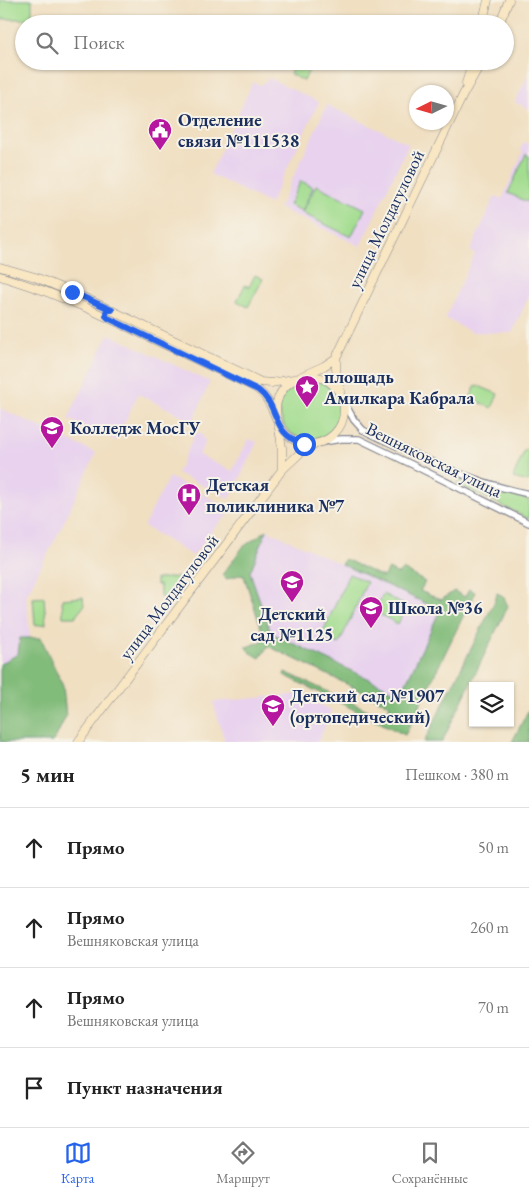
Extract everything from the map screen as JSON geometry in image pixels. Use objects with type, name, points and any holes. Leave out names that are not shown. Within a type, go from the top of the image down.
[{"type":"main road","points":[[484,15],[488,0]]},
{"type":"main road","points":[[503,15],[509,0]]},
{"type":"main road","name":"улица Молдагуловой","points":[[464,92],[470,70]]},
{"type":"main road","name":"улица Молдагуловой","points":[[336,358],[464,92],[477,70]]},
{"type":"main road","points":[[0,267],[35,277],[72,292],[261,382],[276,382],[313,375],[330,382],[342,397]]},
{"type":"main road","points":[[0,276],[69,300],[258,390],[267,398],[282,431],[296,442],[304,444],[320,443],[332,437],[342,422],[344,410],[336,369],[336,358]]},
{"type":"main road","points":[[282,470],[282,448],[276,410],[276,402],[280,393],[284,386],[298,377],[324,366],[336,358]]},
{"type":"main road","name":"улица Молдагуловой","points":[[78,742],[282,470],[299,454],[320,443]]},
{"type":"street","points":[[69,300],[72,301],[74,298],[75,295],[72,292]]},
{"type":"street","points":[[108,318],[106,312],[112,310]]},
{"type":"street","name":"Вешняковская улица","points":[[342,397],[354,420],[363,430],[451,471],[529,494]]},
{"type":"street","name":"Вешняковская улица","points":[[320,443],[341,438],[358,439],[529,523]]},
{"type":"shaded area","points":[[529,74],[529,109],[515,102]]},
{"type":"shaded area","points":[[269,78],[319,102],[270,204],[210,174],[253,82],[261,85]]},
{"type":"shaded area","points":[[327,105],[409,144],[360,246],[279,208]]},
{"type":"shaded area","points":[[524,142],[529,144],[529,296],[512,333],[471,332],[445,318],[475,254],[470,251],[495,196],[502,199],[523,152],[520,150]]},
{"type":"shaded area","points":[[109,334],[210,382],[193,421],[138,394],[116,441],[68,419]]},
{"type":"shaded area","points":[[0,408],[96,453],[65,520],[26,596],[40,742],[0,742]]},
{"type":"shaded area","points":[[196,432],[203,435],[202,438],[206,440],[199,455],[232,471],[249,439],[257,442],[230,499],[177,473]]},
{"type":"shaded area","name":"Детская поликлиника №7","points":[[169,477],[234,510],[214,528],[193,556],[144,526]]},
{"type":"shaded area","name":"Школа №36","points":[[267,530],[440,610],[401,694],[270,633],[250,572]]},
{"type":"shaded area","name":"Детский сад №1907 (ортопедический)","points":[[300,694],[332,711],[318,742],[225,742],[213,702]]},
{"type":"green space","points":[[0,0],[32,0],[32,15],[15,15],[15,19],[0,19]]},
{"type":"green space","points":[[292,70],[309,70],[304,81],[290,74]]},
{"type":"green space","points":[[526,154],[529,156],[529,197],[527,202],[508,193]]},
{"type":"green space","points":[[301,181],[313,187],[302,211],[289,205]]},
{"type":"green space","points":[[316,185],[365,209],[351,237],[302,213]]},
{"type":"green space","points":[[255,275],[263,279],[248,307],[237,301],[245,285],[249,287]]},
{"type":"green space","points":[[310,380],[327,385],[335,393],[340,410],[335,427],[327,435],[310,440],[293,435],[285,427],[280,410],[285,393],[293,385]]},
{"type":"green space","points":[[476,385],[498,394],[492,408],[470,398]]},
{"type":"green space","points":[[525,449],[529,451],[529,482],[513,478]]},
{"type":"green space","points":[[459,480],[529,500],[529,519],[456,483]]},
{"type":"green space","points":[[267,530],[250,572],[271,633],[401,694],[440,610],[341,564],[345,559],[383,577],[389,569],[398,574],[403,569],[425,582],[420,591],[441,600],[454,591],[465,597],[469,589],[475,592],[405,735],[284,675],[285,672],[385,718],[390,705],[268,646],[260,658],[251,653],[246,647],[261,642],[264,637],[244,576],[239,575],[227,579],[222,575],[243,547]]},
{"type":"green space","points":[[349,574],[367,582],[339,644],[321,636]]},
{"type":"green space","points":[[178,577],[178,581],[163,598],[160,597],[160,586],[156,584],[156,579]]},
{"type":"green space","points":[[497,593],[503,596],[508,606],[471,682],[469,682],[469,686],[442,742],[424,742],[494,603]]},
{"type":"green space","points":[[383,594],[406,606],[398,624],[375,612]]},
{"type":"green space","points":[[44,597],[46,624],[35,625],[33,598]]},
{"type":"green space","points":[[83,597],[84,606],[75,617],[63,617],[62,599]]},
{"type":"green space","points":[[20,638],[41,638],[63,686],[66,716],[52,742],[0,742],[0,664],[18,654]]},
{"type":"green space","points":[[529,709],[529,742],[512,742]]},
{"type":"place","name":"Отделение связи №111538","points":[[160,151]]},
{"type":"place","name":"площадь Амилкара Кабрала","points":[[307,408]]},
{"type":"place","name":"Колледж МосГУ","points":[[52,449]]},
{"type":"place","name":"Детская поликлиника №7","points":[[189,516]]},
{"type":"place","name":"Детский сад №1125","points":[[292,603]]},
{"type":"place","name":"Школа №36","points":[[371,629]]},
{"type":"place","name":"Детский сад №1907 (ортопедический)","points":[[273,727]]},
{"type":"route","points":[[72,292],[112,310],[106,312],[108,318],[263,393],[271,405],[282,431],[296,442],[304,444]]}]
